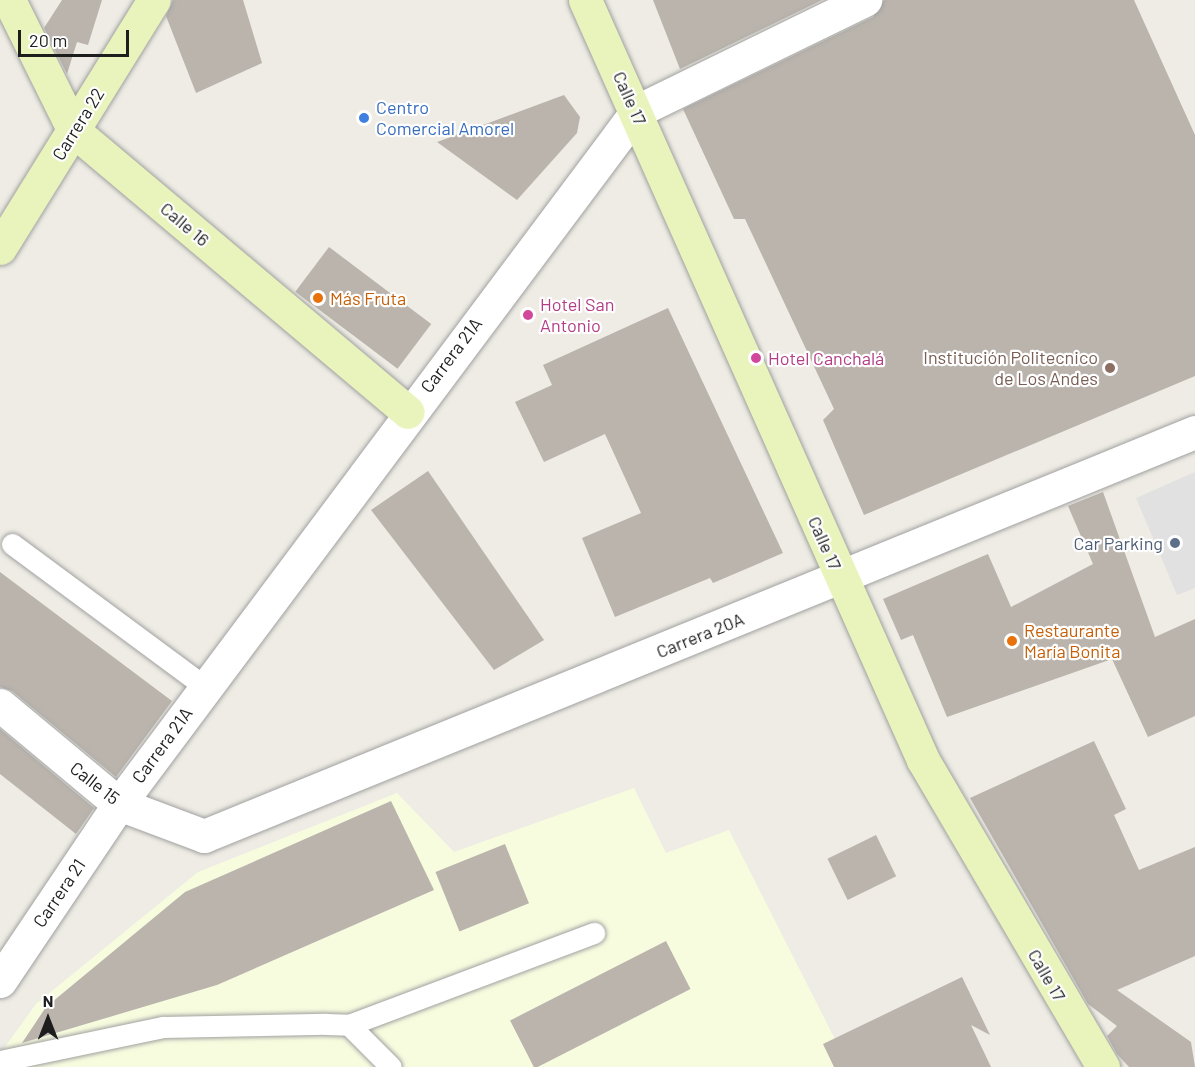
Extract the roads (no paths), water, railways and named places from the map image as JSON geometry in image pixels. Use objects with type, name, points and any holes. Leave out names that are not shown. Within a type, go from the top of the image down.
[{"type":"street","name":"Calle 16","points":[[9,0],[74,131],[408,412]]},
{"type":"street","name":"Carrera 22","points":[[0,248],[154,0]]},
{"type":"street","name":"Calle 17","points":[[585,0],[636,111],[840,578],[923,760],[1102,1067]]},
{"type":"street","name":"Carrera 21A","points":[[119,804],[408,412],[636,111],[865,0]]},
{"type":"street","name":"Carrera 20A","points":[[204,836],[1195,432]]},
{"type":"street","name":"Calle 15","points":[[0,705],[119,804],[204,836]]},
{"type":"street","name":"Carrera 21","points":[[0,981],[119,804]]},
{"type":"lane","points":[[12,544],[205,687]]},
{"type":"lane","points":[[0,1061],[163,1027],[349,1025],[594,933]]},
{"type":"lane","points":[[349,1025],[391,1067]]},
{"type":"place","name":"Centro Comercial Amorel","points":[[364,118]]},
{"type":"place","name":"Más Fruta","points":[[318,298]]},
{"type":"place","name":"Hotel San Antonio","points":[[528,315]]},
{"type":"place","name":"Hotel Canchalá","points":[[756,358]]},
{"type":"place","name":"Institución Politecnico de Los Andes","points":[[1110,368]]},
{"type":"place","name":"Car Parking","points":[[1175,543]]},
{"type":"place","name":"Restaurante María Bonita","points":[[1012,641]]}]
